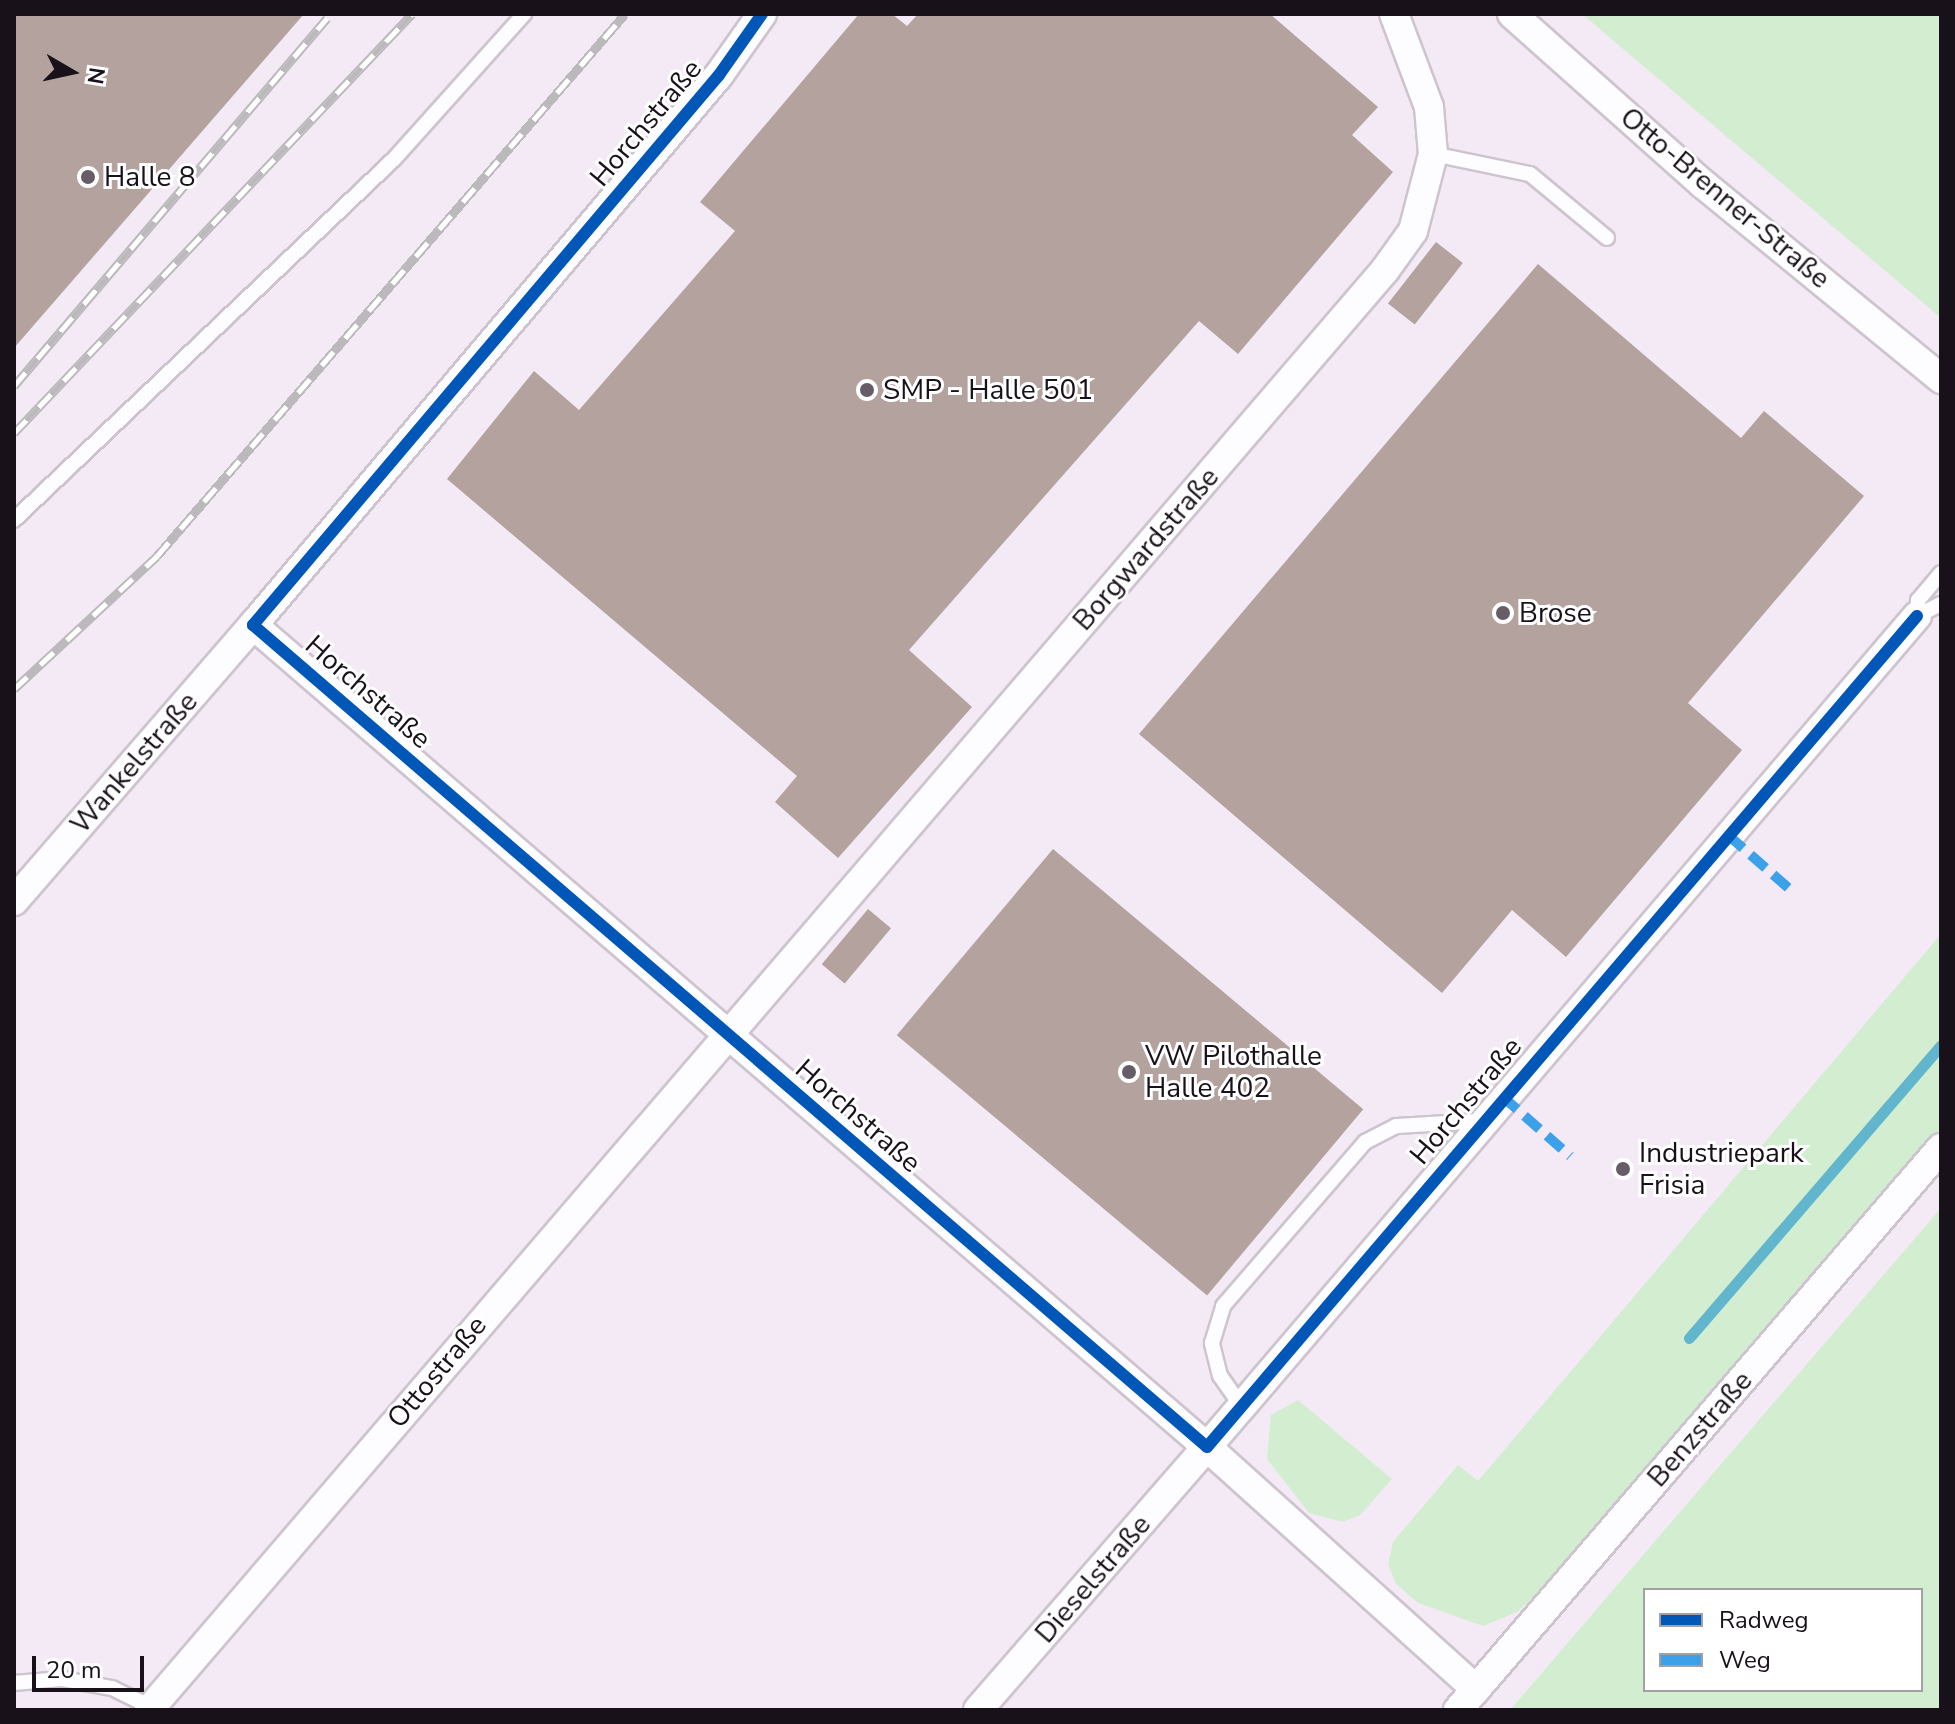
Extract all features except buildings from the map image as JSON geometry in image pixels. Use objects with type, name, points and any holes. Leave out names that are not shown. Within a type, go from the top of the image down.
[{"type":"street","name":"Horchstraße","points":[[762,14],[719,75],[253,625],[1207,1447],[1467,1700]]},
{"type":"street","name":"Borgwardstraße","points":[[723,1033],[1385,270],[1413,231],[1433,154],[1429,107],[1394,14]]},
{"type":"street","name":"Otto-Brenner-Straße","points":[[1512,14],[1703,184],[1941,379]]},
{"type":"street","name":"Horchstraße","points":[[1207,1447],[1480,1121],[1929,610]]},
{"type":"street","name":"Wankelstraße","points":[[14,901],[253,625]]},
{"type":"street","name":"Ottostraße","points":[[150,1708],[723,1033]]},
{"type":"street","name":"Benzstraße","points":[[1467,1700],[1941,1148]]},
{"type":"street","name":"Dieselstraße","points":[[978,1710],[1207,1447]]},
{"type":"lane","points":[[14,520],[394,159],[524,14]]},
{"type":"lane","points":[[1433,154],[1530,174],[1607,238]]},
{"type":"lane","name":"Horchstraße","points":[[1929,610],[1918,600],[1941,573]]},
{"type":"lane","points":[[1242,1407],[1220,1376],[1212,1343],[1223,1306],[1365,1142],[1396,1126],[1480,1121]]},
{"type":"lane","points":[[14,1683],[62,1679],[112,1688],[150,1708]]},
{"type":"green space","points":[[1582,14],[1941,14],[1941,318]]},
{"type":"green space","points":[[1941,934],[1941,1127],[1553,1579],[1517,1612],[1483,1626],[1418,1603],[1396,1584],[1388,1564],[1393,1542],[1458,1465],[1478,1481]]},
{"type":"green space","points":[[1941,1208],[1941,1710],[1510,1710]]},
{"type":"green space","points":[[1298,1400],[1392,1479],[1360,1515],[1343,1522],[1309,1513],[1267,1459],[1271,1415]]},
{"type":"waterway","points":[[1689,1338],[1941,1045]]},
{"type":"railway","points":[[14,433],[412,14]]},
{"type":"railway","points":[[14,689],[157,556],[625,14]]},
{"type":"railway","points":[[14,386],[327,18]]},
{"type":"marked path","points":[[1728,835],[1794,893]]},
{"type":"marked path","points":[[1502,1096],[1570,1156]]},
{"type":"cycle path","points":[[762,14],[719,75],[253,625],[1207,1447],[1917,616]]},
{"type":"place","name":"Halle 8","points":[[88,177]]},
{"type":"place","name":"SMP - Halle 501","points":[[867,390]]},
{"type":"place","name":"Brose","points":[[1503,613]]},
{"type":"place","name":"VW Pilothalle Halle 402","points":[[1129,1072]]},
{"type":"place","name":"Industriepark Frisia","points":[[1623,1169]]}]
